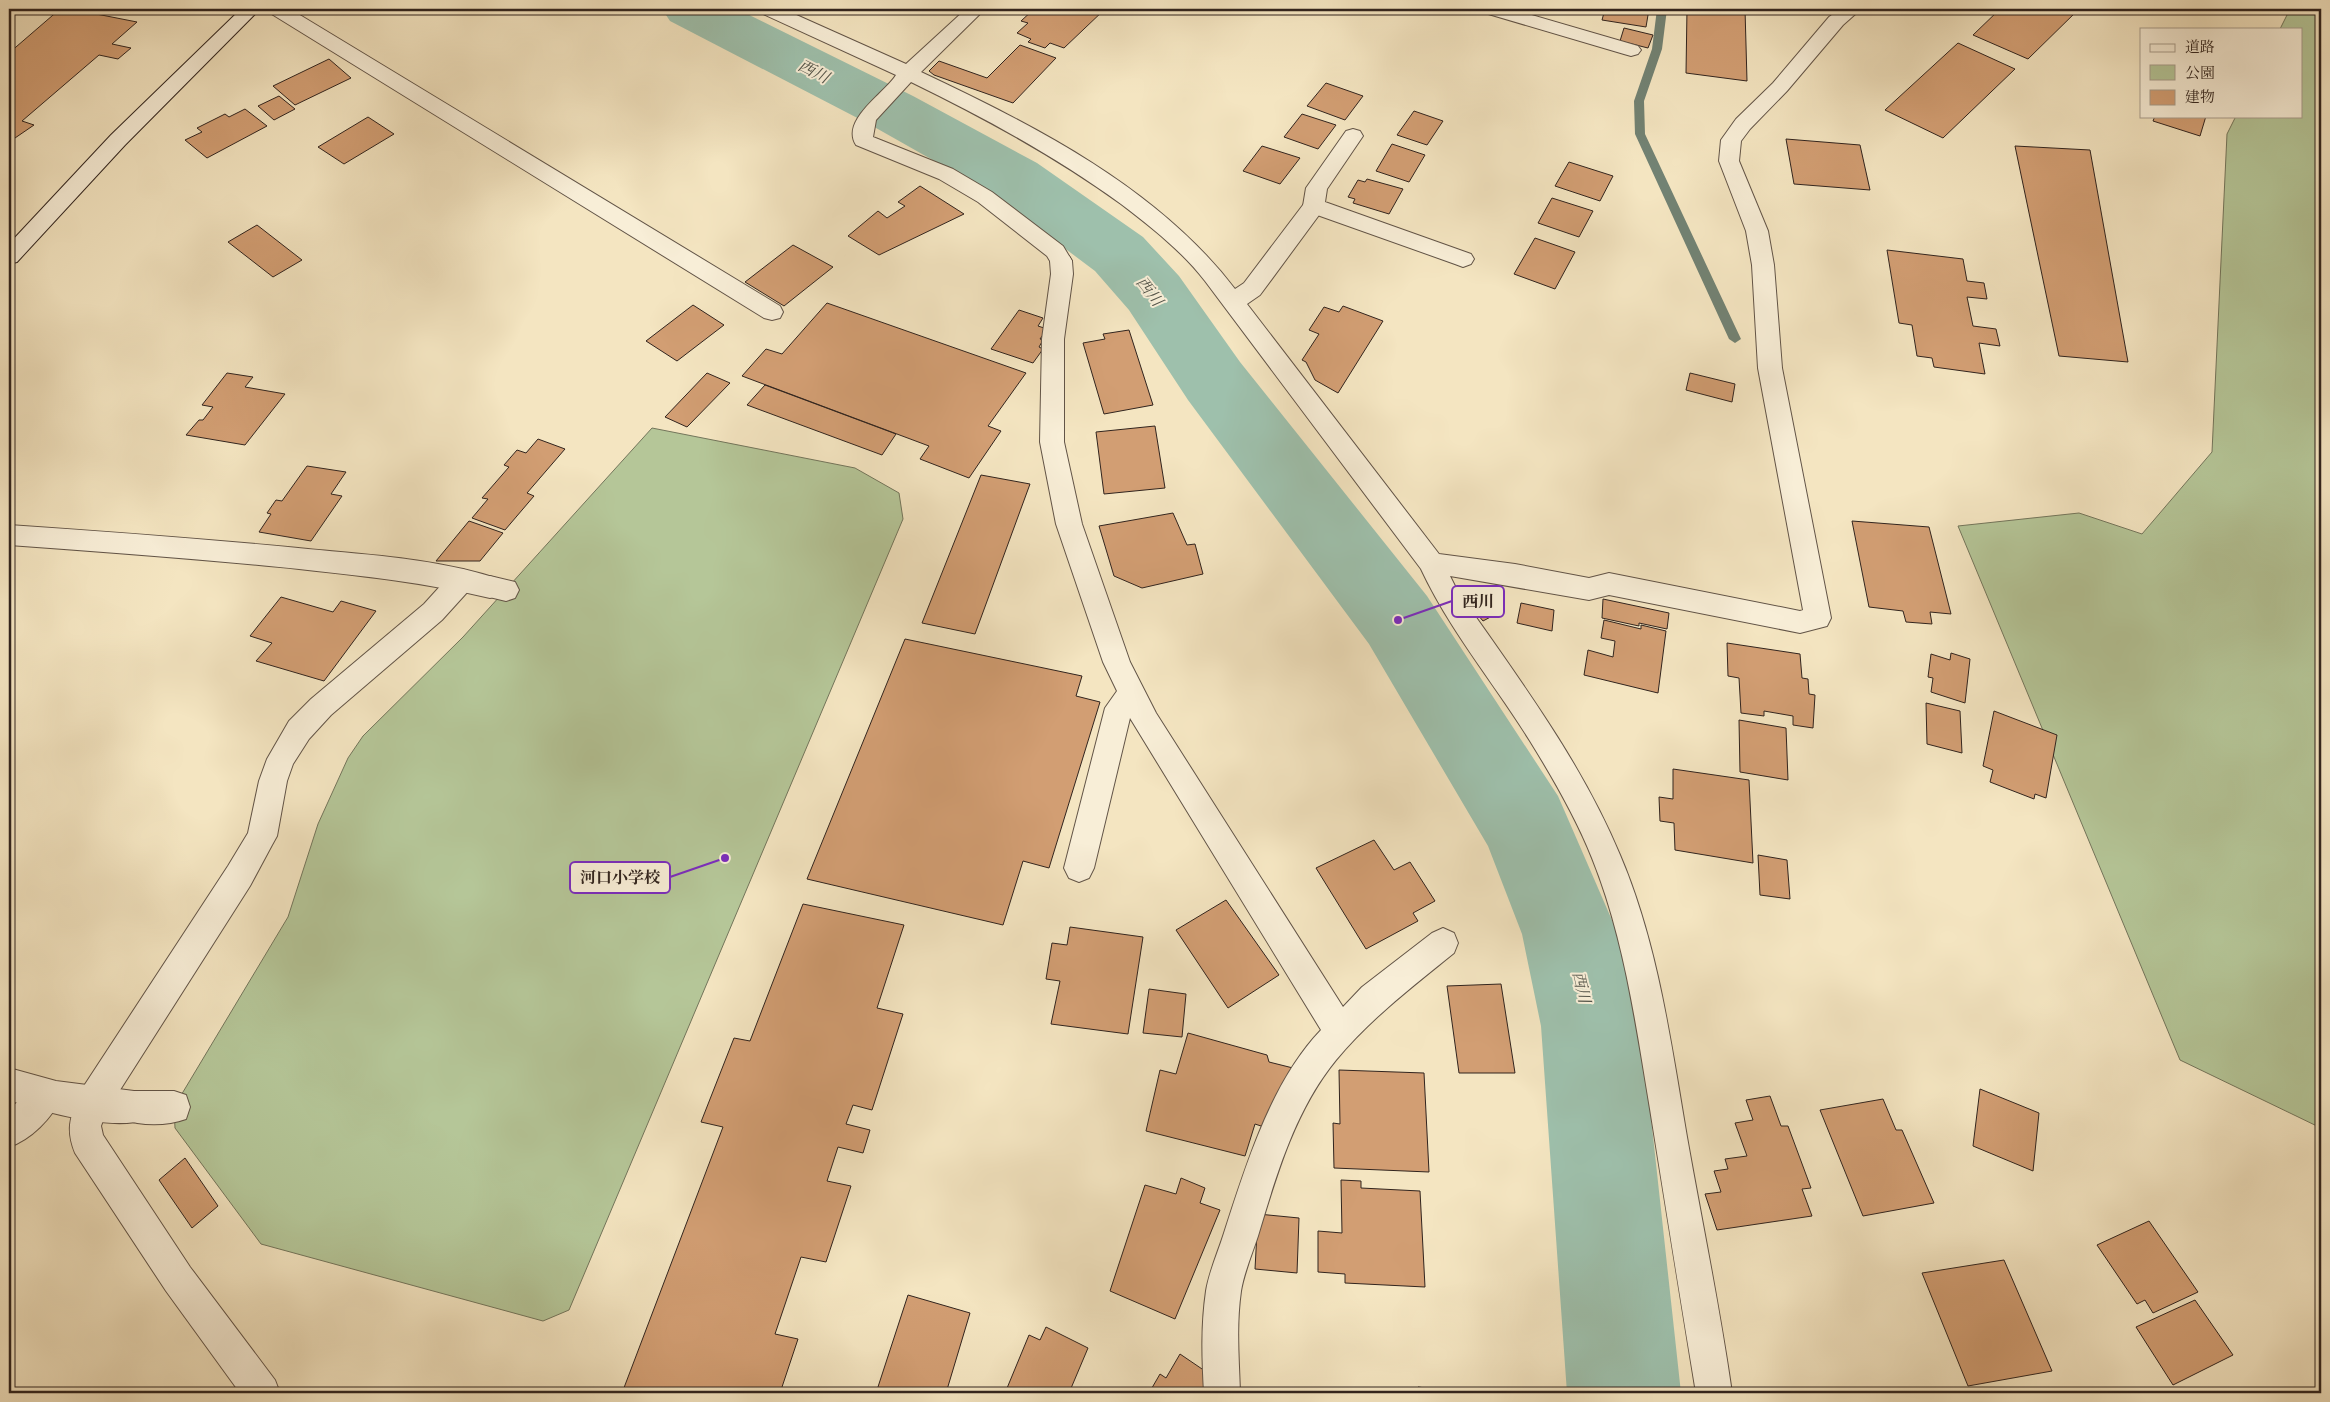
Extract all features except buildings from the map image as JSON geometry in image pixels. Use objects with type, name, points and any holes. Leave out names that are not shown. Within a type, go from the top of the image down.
[{"type":"street","points":[[9,257],[118,140],[251,9]]},
{"type":"street","points":[[277,9],[772,312]]},
{"type":"street","points":[[768,9],[904,78],[1013,125],[1067,156],[1120,192],[1166,228],[1200,260],[1431,563],[1447,597],[1540,732],[1579,799],[1606,856],[1622,899],[1639,966],[1659,1068],[1714,1393]]},
{"type":"street","points":[[976,9],[904,78],[867,118],[863,130],[863,140],[946,174],[985,197],[1055,251],[1061,261],[1062,274],[1053,339],[1052,442],[1069,524],[1116,662],[1146,722],[1341,1032]]},
{"type":"street","points":[[1492,9],[1631,50]]},
{"type":"street","points":[[1431,563],[1515,575],[1588,589],[1609,584],[1800,622],[1818,618],[1770,368],[1763,264],[1760,248],[1756,230],[1729,161],[1731,140],[1743,124],[1780,87],[1836,21],[1852,9]]},
{"type":"street","points":[[1233,302],[1252,289],[1314,206],[1317,188],[1353,136]]},
{"type":"street","points":[[1314,206],[1463,259]]},
{"type":"street","points":[[9,535],[226,550],[369,566],[462,580],[498,588]]},
{"type":"street","points":[[262,1393],[178,1279],[87,1141],[85,1126],[92,1104],[239,876],[262,836],[273,781],[281,759],[299,730],[321,707],[433,612],[462,580]]},
{"type":"street","points":[[1079,868],[1119,708],[1132,693]]},
{"type":"street","points":[[1222,1393],[1219,1333],[1224,1289],[1262,1167],[1299,1088],[1324,1050],[1373,998],[1443,943]]},
{"type":"street","points":[[9,1084],[45,1096],[92,1104],[174,1107]]},
{"type":"street","points":[[9,1131],[18,1125],[45,1096]]},
{"type":"green space","points":[[2290,9],[2321,9],[2321,1128],[2180,1060],[1958,526],[2079,513],[2142,534],[2212,452],[2227,134],[2235,118],[2302,118],[2302,28],[2280,28]]},
{"type":"green space","points":[[652,428],[855,468],[899,493],[903,519],[569,1310],[543,1321],[261,1244],[175,1128],[174,1107],[288,917],[318,824],[348,758],[363,736],[463,637]]},
{"type":"waterway","name":"西川","points":[[691,9],[891,110],[1014,178],[1119,254],[1154,293],[1214,381],[1398,620],[1526,826],[1570,934],[1591,1026],[1624,1393]]},
{"type":"waterway","points":[[1662,9],[1657,49],[1639,101],[1640,134],[1735,339]]},
{"type":"place","name":"西川","points":[[1398,620]]},
{"type":"place","name":"河口小学校","points":[[725,858]]}]
